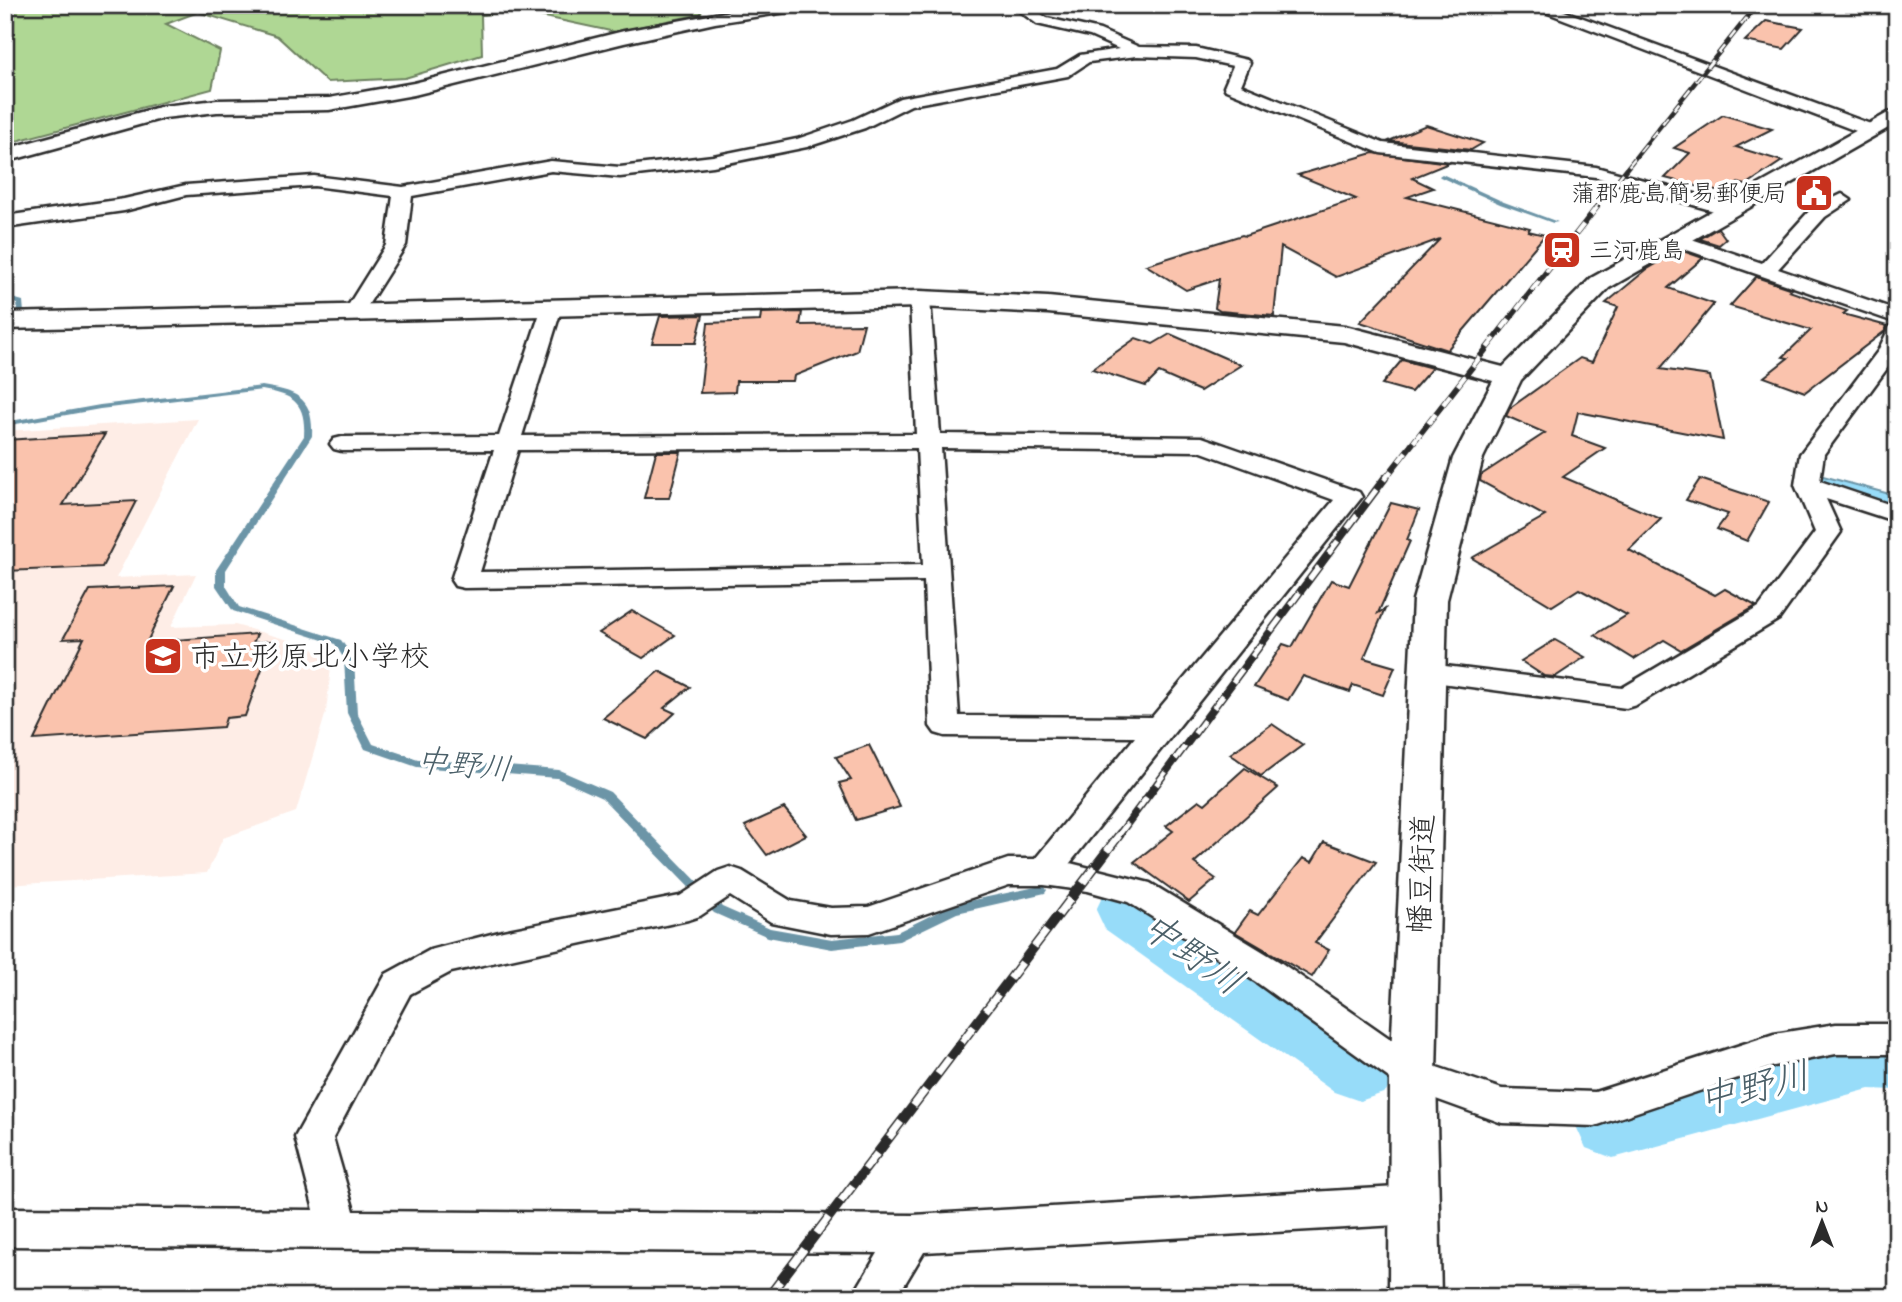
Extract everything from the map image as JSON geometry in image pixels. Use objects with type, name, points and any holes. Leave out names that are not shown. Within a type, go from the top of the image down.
[{"type":"street","points":[[5,156],[163,112],[217,106],[329,104],[414,89],[624,37],[715,18],[800,5]]},
{"type":"street","points":[[1018,5],[1042,21],[1095,33],[1138,51]]},
{"type":"street","points":[[1534,5],[1870,130]]},
{"type":"street","points":[[5,222],[124,205],[186,190],[314,181],[403,192],[551,166],[620,172],[713,161],[801,143],[859,124],[906,101],[1062,73],[1085,58],[1138,51],[1196,53],[1242,63],[1232,87],[1380,148],[1608,175],[1728,209]]},
{"type":"street","name":"幡豆街道","points":[[1415,1205],[1413,1075],[1430,600],[1468,458],[1509,377],[1600,283],[1897,114]]},
{"type":"street","points":[[354,312],[396,245],[403,192]]},
{"type":"street","points":[[1766,270],[1818,212],[1842,200]]},
{"type":"street","points":[[1674,239],[1897,317]]},
{"type":"street","points":[[5,321],[920,299],[1048,305],[1345,334],[1509,377]]},
{"type":"street","points":[[920,299],[945,726],[1160,727]]},
{"type":"street","points":[[552,307],[464,580],[937,573]]},
{"type":"street","points":[[1429,673],[1626,698],[1769,613],[1828,532],[1807,485],[1812,454],[1888,352],[1897,330]]},
{"type":"street","points":[[342,444],[508,441],[1202,444],[1350,497],[1044,872]]},
{"type":"street","points":[[1807,485],[1897,515]]},
{"type":"street","points":[[339,1229],[314,1137],[398,984],[442,960],[503,944],[688,907],[730,880],[783,913],[831,921],[870,920],[1008,872],[1044,872],[1088,878],[1138,892],[1268,972],[1413,1075],[1502,1105],[1595,1109],[1774,1050],[1836,1039],[1897,1039]]},
{"type":"street","points":[[5,1227],[913,1234],[1415,1205],[1415,1297]]},
{"type":"street","points":[[873,1297],[913,1234]]},
{"type":"shaded area","name":"市立形原北小学校","points":[[198,419],[116,578],[196,574],[171,627],[235,625],[310,646],[331,667],[326,712],[296,812],[223,838],[207,873],[5,885],[5,431]]},
{"type":"green space","points":[[5,5],[702,5],[701,14],[615,32],[517,11],[481,15],[482,55],[405,78],[327,82],[277,36],[198,12],[166,24],[220,51],[212,89],[5,144]]},
{"type":"water","points":[[1823,476],[1897,496],[1897,506],[1821,481]]},
{"type":"building","points":[[1766,21],[1803,28],[1784,49],[1745,41]]},
{"type":"building","points":[[1723,115],[1772,129],[1736,147],[1782,161],[1746,185],[1738,183],[1728,194],[1665,178],[1690,153],[1674,148]]},
{"type":"building","points":[[1426,125],[1483,143],[1471,150],[1389,141]]},
{"type":"building","points":[[1373,153],[1449,163],[1412,178],[1433,188],[1407,197],[1530,228],[1528,231],[1545,235],[1447,350],[1360,322],[1440,239],[1336,277],[1281,247],[1274,316],[1220,311],[1215,308],[1219,279],[1186,290],[1146,265],[1356,199],[1298,175]]},
{"type":"building","points":[[1718,228],[1726,239],[1719,245],[1700,239]]},
{"type":"building","points":[[1680,250],[1703,258],[1668,288],[1714,304],[1660,369],[1710,376],[1723,440],[1578,412],[1572,436],[1605,448],[1563,477],[1661,519],[1629,550],[1715,595],[1725,589],[1756,606],[1681,650],[1664,640],[1634,659],[1595,635],[1627,615],[1579,589],[1552,606],[1472,558],[1545,516],[1480,481],[1481,475],[1545,433],[1506,416],[1510,408],[1580,358],[1592,362],[1618,307],[1606,303],[1646,270]]},
{"type":"building","points":[[1756,277],[1847,311],[1843,314],[1887,326],[1885,331],[1805,392],[1764,377],[1788,358],[1783,357],[1811,330],[1730,306]]},
{"type":"building","points":[[802,312],[800,325],[864,324],[857,351],[794,376],[793,381],[736,381],[735,392],[700,393],[708,323],[760,321],[761,313]]},
{"type":"building","points":[[703,315],[696,343],[652,343],[660,316]]},
{"type":"building","points":[[1170,334],[1241,365],[1200,391],[1159,373],[1146,386],[1092,369],[1136,338],[1153,344]]},
{"type":"building","points":[[1402,360],[1432,368],[1411,392],[1382,384]]},
{"type":"building","points":[[105,434],[63,505],[136,501],[102,567],[5,571],[5,440]]},
{"type":"building","points":[[656,452],[681,452],[669,498],[644,498]]},
{"type":"building","points":[[1700,479],[1769,502],[1747,541],[1717,529],[1728,514],[1686,500]]},
{"type":"building","points":[[1391,503],[1419,510],[1407,540],[1410,541],[1378,613],[1385,609],[1364,658],[1395,667],[1383,695],[1353,685],[1350,692],[1303,676],[1288,700],[1254,687],[1283,644],[1292,647],[1331,580],[1349,586]]},
{"type":"building","points":[[174,586],[147,642],[257,634],[253,643],[272,641],[245,716],[226,718],[223,727],[34,740],[84,638],[63,639],[90,590]]},
{"type":"building","points":[[632,611],[675,635],[643,658],[599,633]]},
{"type":"building","points":[[1555,640],[1585,657],[1555,677],[1544,676],[1521,661]]},
{"type":"building","points":[[659,671],[690,687],[664,708],[675,713],[647,739],[603,718]]},
{"type":"building","points":[[1272,724],[1303,745],[1261,776],[1230,754]]},
{"type":"building","points":[[869,745],[900,807],[856,820],[839,783],[851,780],[836,757]]},
{"type":"building","points":[[1245,768],[1278,788],[1194,863],[1216,879],[1189,902],[1134,862],[1173,831],[1166,826],[1199,800],[1205,804]]},
{"type":"building","points":[[784,808],[806,835],[767,855],[745,826]]},
{"type":"building","points":[[1324,842],[1376,862],[1315,943],[1329,950],[1312,977],[1235,932],[1250,911],[1258,915],[1303,858],[1312,862]]},
{"type":"waterway","points":[[1442,176],[1502,203],[1555,222]]},
{"type":"waterway","name":"中野川","points":[[5,298],[20,303],[21,311]]},
{"type":"waterway","name":"中野川","points":[[5,341],[13,326]]},
{"type":"waterway","name":"中野川","points":[[5,424],[100,407],[262,388],[283,391],[299,399],[309,420],[308,436],[221,570],[221,586],[236,609],[338,642],[349,659],[352,713],[369,746],[417,763],[559,774],[606,795],[718,910],[768,932],[832,944],[899,936],[954,909],[1041,890]]},
{"type":"waterway","name":"中野川","points":[[1129,910],[1360,1069]]},
{"type":"waterway","name":"中野川","points":[[1613,1124],[1869,1058],[1897,1059]]},
{"type":"railway","points":[[1595,208],[1757,5]]},
{"type":"railway","points":[[1384,480],[1597,207]]},
{"type":"railway","points":[[1118,836],[1385,478]]},
{"type":"railway","points":[[768,1297],[1120,834]]},
{"type":"place","name":"蒲郡鹿島簡易郵便局","points":[[1814,193]]},
{"type":"place","name":"三河鹿島","points":[[1562,250]]},
{"type":"place","name":"市立形原北小学校","points":[[163,656]]}]
